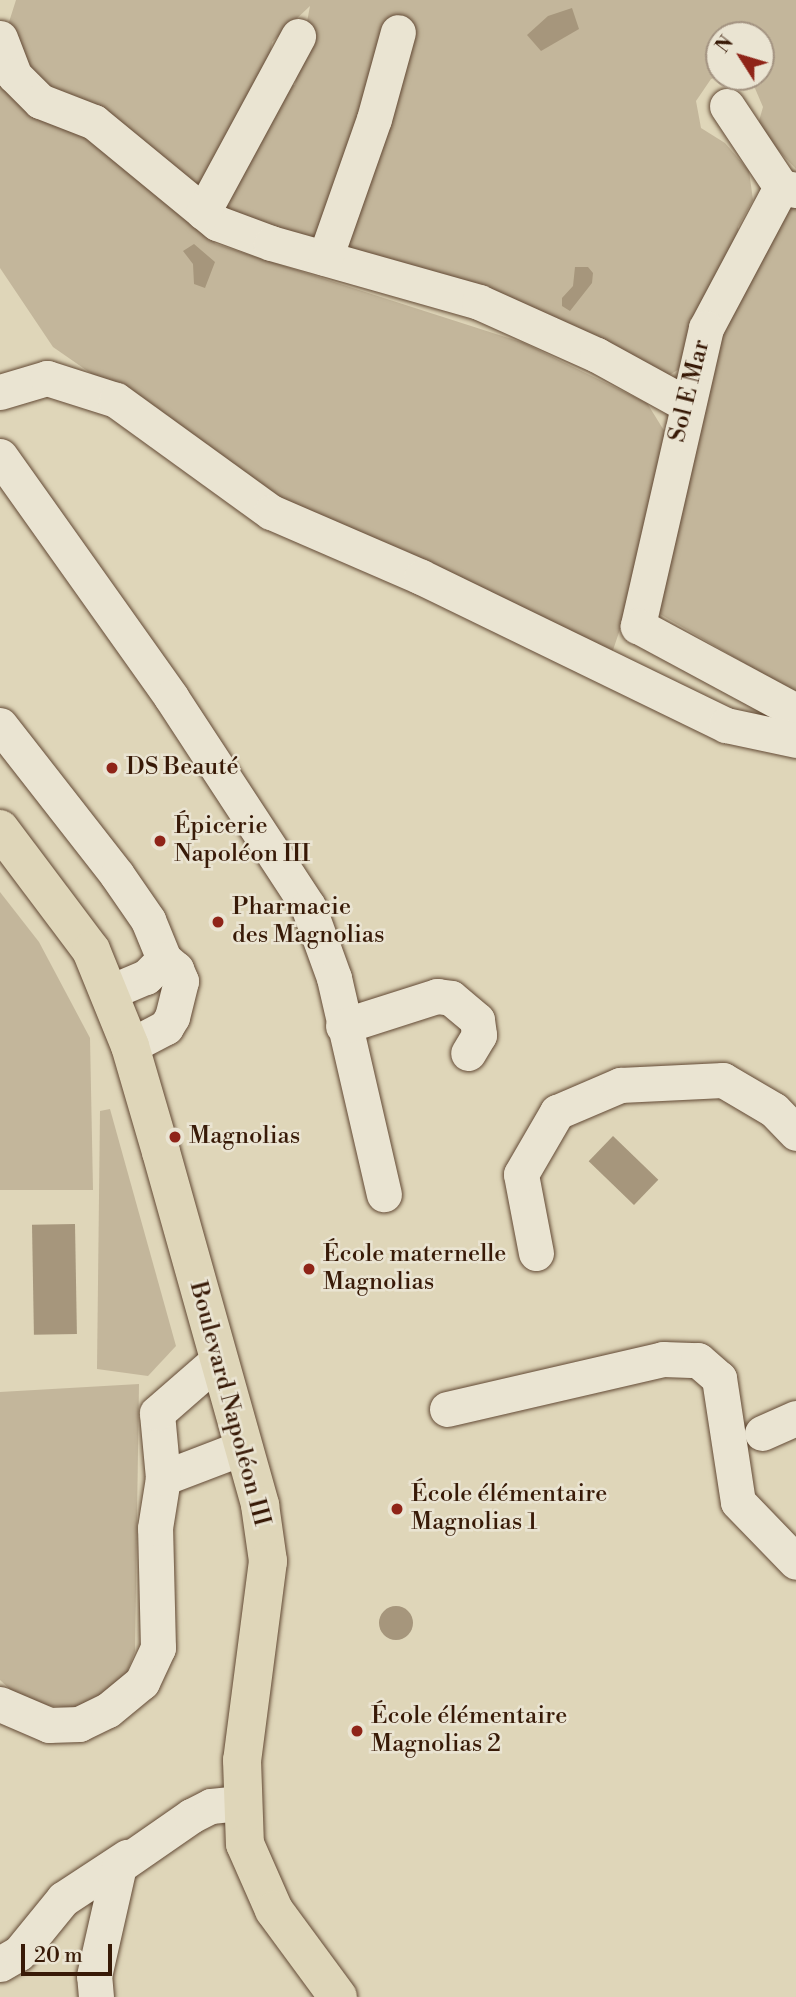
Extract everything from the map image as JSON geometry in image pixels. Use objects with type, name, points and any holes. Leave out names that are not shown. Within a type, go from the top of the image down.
[{"type":"main road","name":"Boulevard Napoléon III","points":[[0,829],[91,950],[130,1046],[260,1505],[268,1561],[241,1802],[245,1844],[264,1891],[338,1997]]},
{"type":"street","points":[[325,258],[374,119],[398,32]]},
{"type":"street","points":[[203,212],[298,36]]},
{"type":"street","points":[[0,38],[14,75],[40,101],[94,122],[152,166],[203,212],[271,243],[479,302],[597,355],[686,404]]},
{"type":"street","points":[[727,106],[788,189]]},
{"type":"street","name":"Sol E Mar","points":[[788,189],[706,328],[686,404],[638,626],[796,711]]},
{"type":"street","points":[[0,392],[47,379],[116,400],[271,512],[421,577],[726,726],[796,740]]},
{"type":"street","points":[[0,456],[171,697],[308,906],[334,978],[384,1194]]},
{"type":"street","points":[[0,725],[117,875],[148,920],[164,959],[176,969],[181,981],[179,999],[166,1027],[130,1046]]},
{"type":"street","points":[[110,992],[146,977],[164,959]]},
{"type":"street","points":[[343,1026],[437,996],[451,998],[477,1020],[479,1035],[468,1053]]},
{"type":"street","points":[[536,1253],[521,1174],[557,1112],[620,1085],[723,1080],[774,1110],[796,1133]]},
{"type":"street","points":[[0,1704],[50,1725],[79,1724],[108,1710],[142,1682],[158,1648],[155,1528],[163,1478],[157,1413],[219,1359]]},
{"type":"street","points":[[447,1409],[663,1359],[698,1360],[719,1378],[738,1502],[796,1562]]},
{"type":"street","points":[[762,1433],[796,1418]]},
{"type":"street","points":[[163,1478],[244,1447]]},
{"type":"street","points":[[0,1965],[19,1953],[63,1899],[211,1807],[241,1802]]},
{"type":"street","points":[[96,1997],[94,1976],[116,1877],[127,1857]]},
{"type":"shaded area","points":[[16,0],[796,0],[796,169],[757,128],[763,107],[756,91],[775,91],[775,21],[705,21],[705,88],[696,101],[701,128],[725,143],[749,171],[753,200],[738,227],[739,243],[681,368],[661,380],[338,254],[412,22],[387,20],[322,248],[216,205],[276,87],[295,85],[310,6],[272,42],[265,91],[204,196],[133,132],[53,91],[15,50],[9,22]]},
{"type":"shaded area","points":[[572,8],[579,29],[541,51],[527,35],[548,16]]},
{"type":"shaded area","points":[[0,78],[116,151],[153,180],[216,244],[524,343],[647,403],[668,437],[640,570],[610,659],[404,550],[280,505],[53,347],[0,268]]},
{"type":"shaded area","points":[[796,206],[796,693],[653,610],[713,329],[770,212]]},
{"type":"shaded area","points":[[194,244],[215,262],[205,288],[194,284],[193,264],[183,251]]},
{"type":"shaded area","points":[[575,267],[588,267],[593,273],[592,283],[570,311],[562,306],[562,298],[573,286]]},
{"type":"shaded area","points":[[0,892],[39,942],[90,1038],[93,1190],[0,1190]]},
{"type":"shaded area","points":[[110,1109],[176,1346],[148,1376],[97,1369],[100,1111]]},
{"type":"shaded area","points":[[613,1136],[658,1180],[634,1205],[589,1161]]},
{"type":"shaded area","points":[[75,1224],[77,1334],[34,1335],[32,1225]]},
{"type":"shaded area","points":[[139,1384],[135,1651],[122,1686],[75,1708],[26,1704],[0,1680],[0,1392]]},
{"type":"shaded area","points":[[396,1606],[408,1611],[413,1623],[408,1635],[396,1640],[384,1635],[379,1623],[384,1611]]},
{"type":"place","name":"DS Beauté","points":[[112,768]]},
{"type":"place","name":"Épicerie Napoléon III","points":[[160,841]]},
{"type":"place","name":"Pharmacie des Magnolias","points":[[218,922]]},
{"type":"place","name":"Magnolias","points":[[175,1137]]},
{"type":"place","name":"École maternelle Magnolias","points":[[309,1269]]},
{"type":"place","name":"École élémentaire Magnolias 1","points":[[397,1509]]},
{"type":"place","name":"École élémentaire Magnolias 2","points":[[357,1731]]}]
